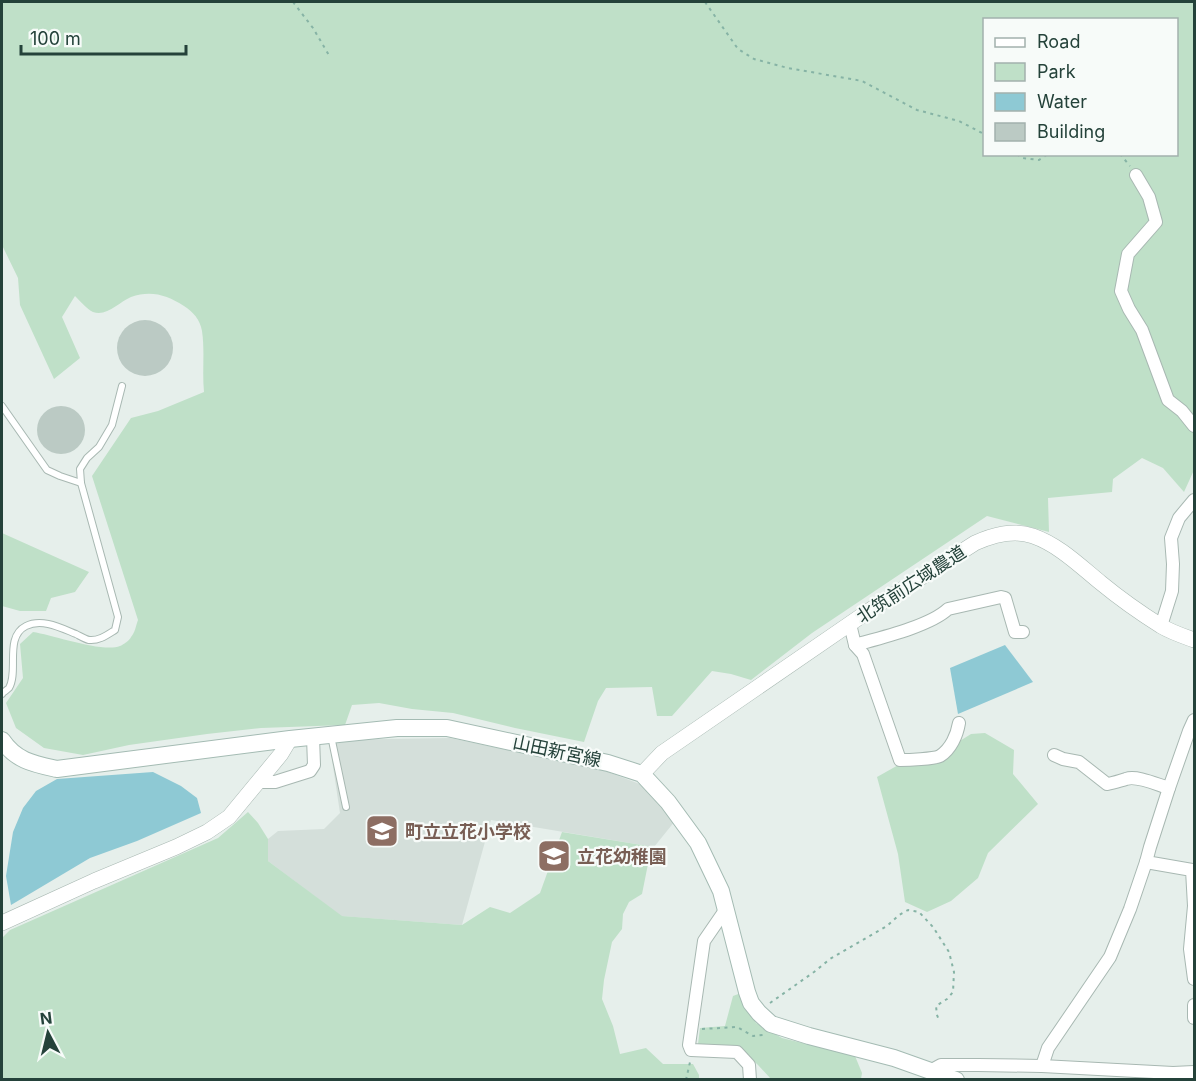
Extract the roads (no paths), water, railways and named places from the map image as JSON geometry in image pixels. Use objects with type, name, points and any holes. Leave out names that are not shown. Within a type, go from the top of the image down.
[{"type":"main road","name":"山田新宮線","points":[[2,740],[9,751],[31,764],[57,770],[290,739],[397,728],[447,728],[608,763],[642,774],[668,802],[698,843],[721,891],[751,1003],[765,1018],[808,1036],[894,1058],[930,1071]]},
{"type":"main road","points":[[930,1071],[956,1080]]},
{"type":"street","points":[[1136,175],[1149,197],[1156,222],[1128,254],[1120,291],[1142,330],[1168,400],[1182,411],[1194,426]]},
{"type":"street","points":[[1161,626],[1172,591],[1172,538],[1179,518],[1194,500]]},
{"type":"street","name":"北筑前広域農道","points":[[642,774],[662,753],[850,624],[975,543],[992,536],[1011,533],[1031,535],[1049,543],[1161,626],[1194,640]]},
{"type":"street","points":[[855,645],[917,626],[942,615],[948,609],[1001,597],[1005,598],[1015,632],[1023,632]]},
{"type":"street","points":[[850,624],[855,645],[862,654],[900,760],[939,757],[953,743],[958,732],[958,723]]},
{"type":"street","points":[[1042,1066],[1048,1048],[1110,957],[1146,862],[1169,788],[1194,720]]},
{"type":"street","points":[[259,782],[275,782],[310,771],[314,765],[313,737]]},
{"type":"street","points":[[2,923],[207,832],[230,817],[281,754],[290,739]]},
{"type":"street","points":[[1054,755],[1085,765],[1107,784],[1119,783],[1126,778],[1136,778],[1169,788]]},
{"type":"street","points":[[1146,862],[1192,870],[1194,906],[1190,949],[1194,979]]},
{"type":"street","points":[[726,909],[704,941],[689,1045],[691,1050],[737,1052],[749,1065],[750,1080]]},
{"type":"street","points":[[1194,1005],[1194,1018]]},
{"type":"street","points":[[930,1071],[941,1065],[1194,1072]]},
{"type":"lane","points":[[2,694],[9,688],[12,676],[12,656],[16,636],[25,627],[40,623],[90,640],[103,638],[115,630],[118,617],[81,483],[81,469],[87,458],[99,447],[112,425],[122,386]]},
{"type":"lane","points":[[2,407],[48,470],[81,483]]},
{"type":"lane","points":[[331,735],[346,807]]},
{"type":"water","points":[[1005,645],[1033,682],[958,714],[950,668]]},
{"type":"water","points":[[153,772],[181,786],[197,798],[201,813],[137,841],[90,858],[11,905],[6,876],[13,832],[23,808],[36,791],[57,779]]},
{"type":"place","name":"町立立花小学校","points":[[382,831]]},
{"type":"place","name":"立花幼稚園","points":[[554,856]]}]
